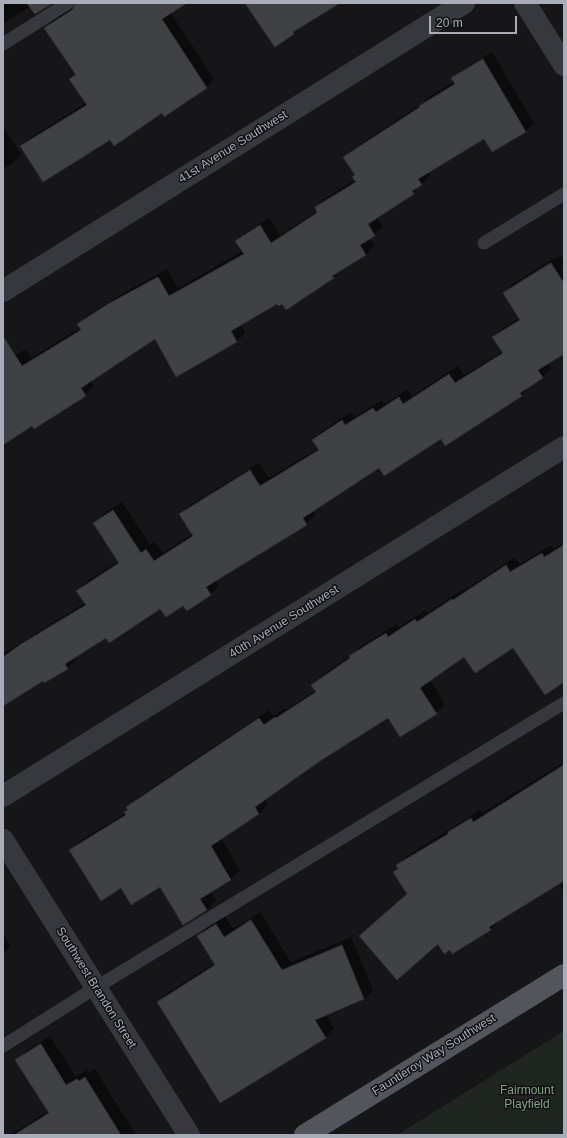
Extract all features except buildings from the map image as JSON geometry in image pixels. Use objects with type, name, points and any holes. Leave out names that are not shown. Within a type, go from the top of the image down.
[{"type":"main road","name":"Fauntleroy Way Southwest","points":[[305,1135],[564,975]]},
{"type":"street","name":"41st Avenue Southwest","points":[[3,290],[464,3]]},
{"type":"street","points":[[525,3],[564,65]]},
{"type":"street","name":"40th Avenue Southwest","points":[[3,796],[564,447]]},
{"type":"street","points":[[3,802],[3,813]]},
{"type":"street","name":"Southwest Brandon Street","points":[[3,840],[189,1135]]},
{"type":"lane","points":[[3,44],[68,3]]},
{"type":"lane","points":[[484,243],[564,194]]},
{"type":"lane","points":[[3,1046],[95,988],[564,703]]},
{"type":"green space","name":"Fairmount Playfield","points":[[564,1031],[564,1135],[397,1135]]}]
